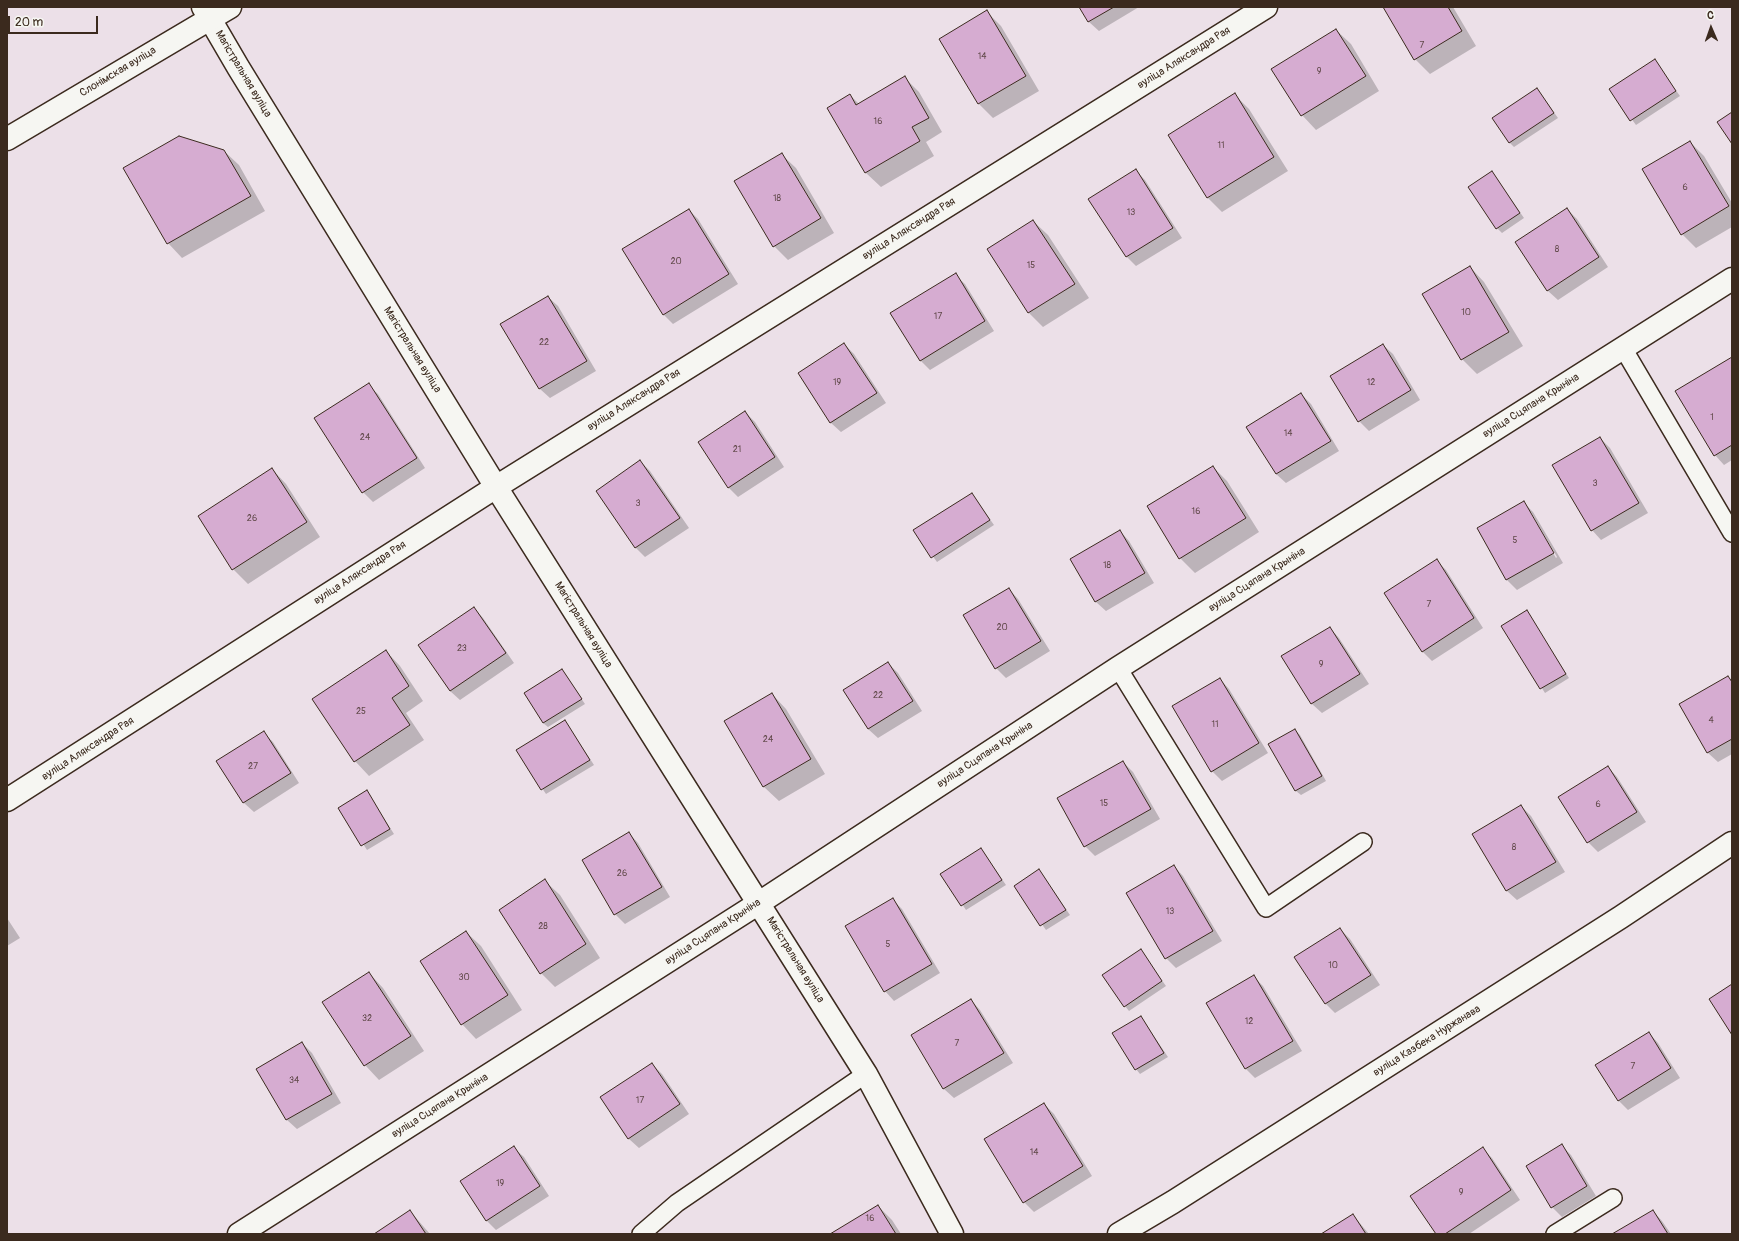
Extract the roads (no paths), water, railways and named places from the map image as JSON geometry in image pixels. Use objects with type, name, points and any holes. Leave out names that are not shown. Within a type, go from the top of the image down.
[{"type":"street","name":"Слонімская вуліца","points":[[7,139],[207,13],[230,7]]},
{"type":"street","name":"вуліца Аляксандра Рая","points":[[7,800],[496,487],[1266,7]]},
{"type":"street","name":"Магістральная вуліца","points":[[207,13],[496,487],[866,1074],[952,1234]]},
{"type":"street","name":"вуліца Сцяпана Крыніна","points":[[239,1234],[759,903],[1118,668],[1732,279]]},
{"type":"street","name":"вуліца Казбека Нуржанава","points":[[1119,1234],[1173,1202],[1621,917],[1732,843]]},
{"type":"lane","points":[[1623,348],[1732,533]]},
{"type":"lane","points":[[1118,668],[1266,908],[1363,842]]},
{"type":"lane","points":[[641,1234],[677,1203],[866,1074]]},
{"type":"lane","points":[[1556,1234],[1613,1198]]}]
